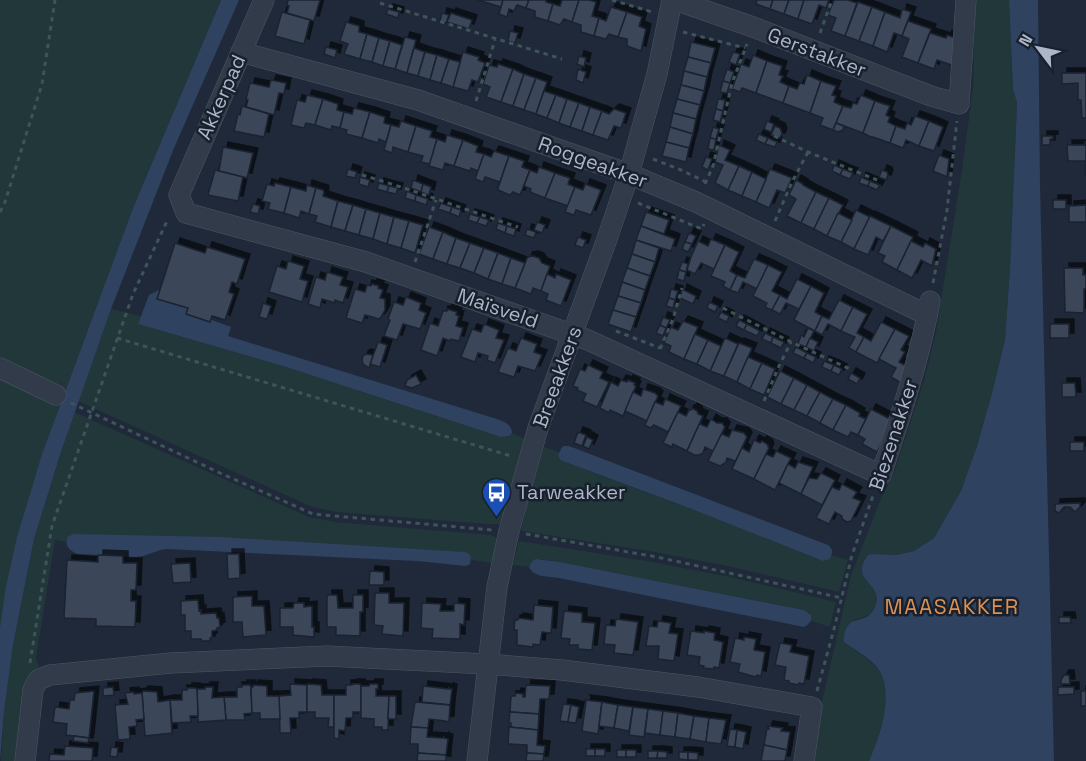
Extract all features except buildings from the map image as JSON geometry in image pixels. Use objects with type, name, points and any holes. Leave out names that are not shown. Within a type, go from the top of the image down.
[{"type":"street","name":"Akkerpad","points":[[179,195],[264,0]]},
{"type":"street","name":"Gerstakker","points":[[673,0],[753,27],[931,96],[959,104]]},
{"type":"street","name":"Breeakkers","points":[[477,761],[497,587],[508,531],[538,428],[629,174],[657,74],[673,0]]},
{"type":"street","points":[[959,104],[966,0]]},
{"type":"street","name":"Roggeakker","points":[[241,52],[418,100],[473,111],[696,202],[768,238],[929,308]]},
{"type":"street","name":"Maïsveld","points":[[179,195],[186,213],[366,262],[588,340],[653,370],[760,412],[880,475]]},
{"type":"street","name":"Biezenakker","points":[[880,475],[909,389],[929,308]]},
{"type":"street","points":[[0,368],[56,395]]},
{"type":"street","points":[[26,761],[33,690],[38,680],[50,675],[171,663],[327,656],[562,670],[687,686],[812,707],[804,761]]},
{"type":"path","points":[[0,212],[42,84],[55,0]]},
{"type":"path","points":[[813,50],[832,0]]},
{"type":"path","points":[[380,3],[562,59]]},
{"type":"path","points":[[696,202],[713,166],[732,83],[753,27]]},
{"type":"path","points":[[473,111],[495,40]]},
{"type":"path","points":[[929,308],[947,210],[959,104]]},
{"type":"path","points":[[774,136],[878,180]]},
{"type":"path","points":[[768,238],[792,182],[808,152]]},
{"type":"path","points":[[362,176],[403,187],[518,227]]},
{"type":"path","points":[[38,680],[29,668],[52,526],[132,294],[179,195]]},
{"type":"path","points":[[409,277],[436,200]]},
{"type":"path","points":[[653,370],[682,288]]},
{"type":"path","points":[[723,308],[852,370]]},
{"type":"path","points":[[117,338],[516,458]]},
{"type":"path","points":[[760,412],[791,342]]},
{"type":"path","points":[[91,413],[313,514],[508,531],[657,557],[842,598]]},
{"type":"path","name":"Biezenakker","points":[[812,707],[852,555],[880,475]]},
{"type":"green space","points":[[0,0],[221,0],[133,208],[64,394],[0,362]]},
{"type":"green space","points":[[975,0],[1009,0],[1013,89],[1017,103],[1005,340],[977,446],[961,491],[934,538],[914,551],[896,555],[868,555],[863,563],[864,578],[876,593],[876,604],[871,613],[854,620],[844,642],[874,665],[885,686],[885,711],[870,759],[869,761],[812,761],[821,706],[851,575],[882,496],[894,473],[924,381],[936,332],[973,87]]},
{"type":"green space","points":[[111,309],[141,316],[138,324],[286,367],[501,437],[512,433],[527,440],[502,524],[336,512],[312,507],[78,401]]},
{"type":"green space","points":[[0,375],[60,405],[24,514],[10,570],[0,627]]},
{"type":"green space","points":[[74,412],[309,517],[335,522],[491,535],[498,539],[493,563],[471,560],[471,557],[67,537],[66,542],[55,540],[36,658],[40,670],[20,761],[1,761],[4,712],[13,645],[34,539]]},
{"type":"green space","points":[[544,447],[559,452],[560,460],[818,559],[830,559],[831,555],[848,560],[839,592],[655,552],[521,531]]},
{"type":"green space","points":[[519,541],[653,562],[836,602],[830,627],[811,621],[811,615],[804,610],[560,562],[541,559],[532,561],[529,567],[513,565]]},
{"type":"water","points":[[221,0],[239,0],[174,148],[111,309],[62,449],[34,539],[13,645],[0,761],[0,627],[17,537],[42,454],[133,208]]},
{"type":"water","points":[[1009,0],[1038,0],[1040,185],[1054,761],[869,761],[882,726],[886,699],[885,687],[882,675],[875,665],[844,642],[845,632],[850,623],[868,616],[876,604],[876,593],[864,578],[863,563],[868,555],[896,555],[914,551],[934,538],[961,491],[977,446],[1005,340],[1017,103],[1013,89]]},
{"type":"water","points":[[159,290],[190,302],[187,311],[231,327],[228,336],[497,419],[509,425],[512,433],[501,437],[286,367],[138,324],[149,295]]},
{"type":"water","points":[[564,446],[828,545],[832,550],[830,559],[823,561],[560,460],[558,455]]},
{"type":"water","points":[[74,534],[220,537],[465,552],[471,557],[470,564],[466,566],[417,561],[167,549],[136,557],[78,554],[67,546],[67,537]]},
{"type":"water","points":[[536,559],[804,610],[811,615],[811,621],[804,627],[542,576],[531,571],[529,567]]},
{"type":"place","name":"Tarweakker","points":[[496,518]]},
{"type":"district","name":"MAASAKKER","points":[[952,606]]}]
